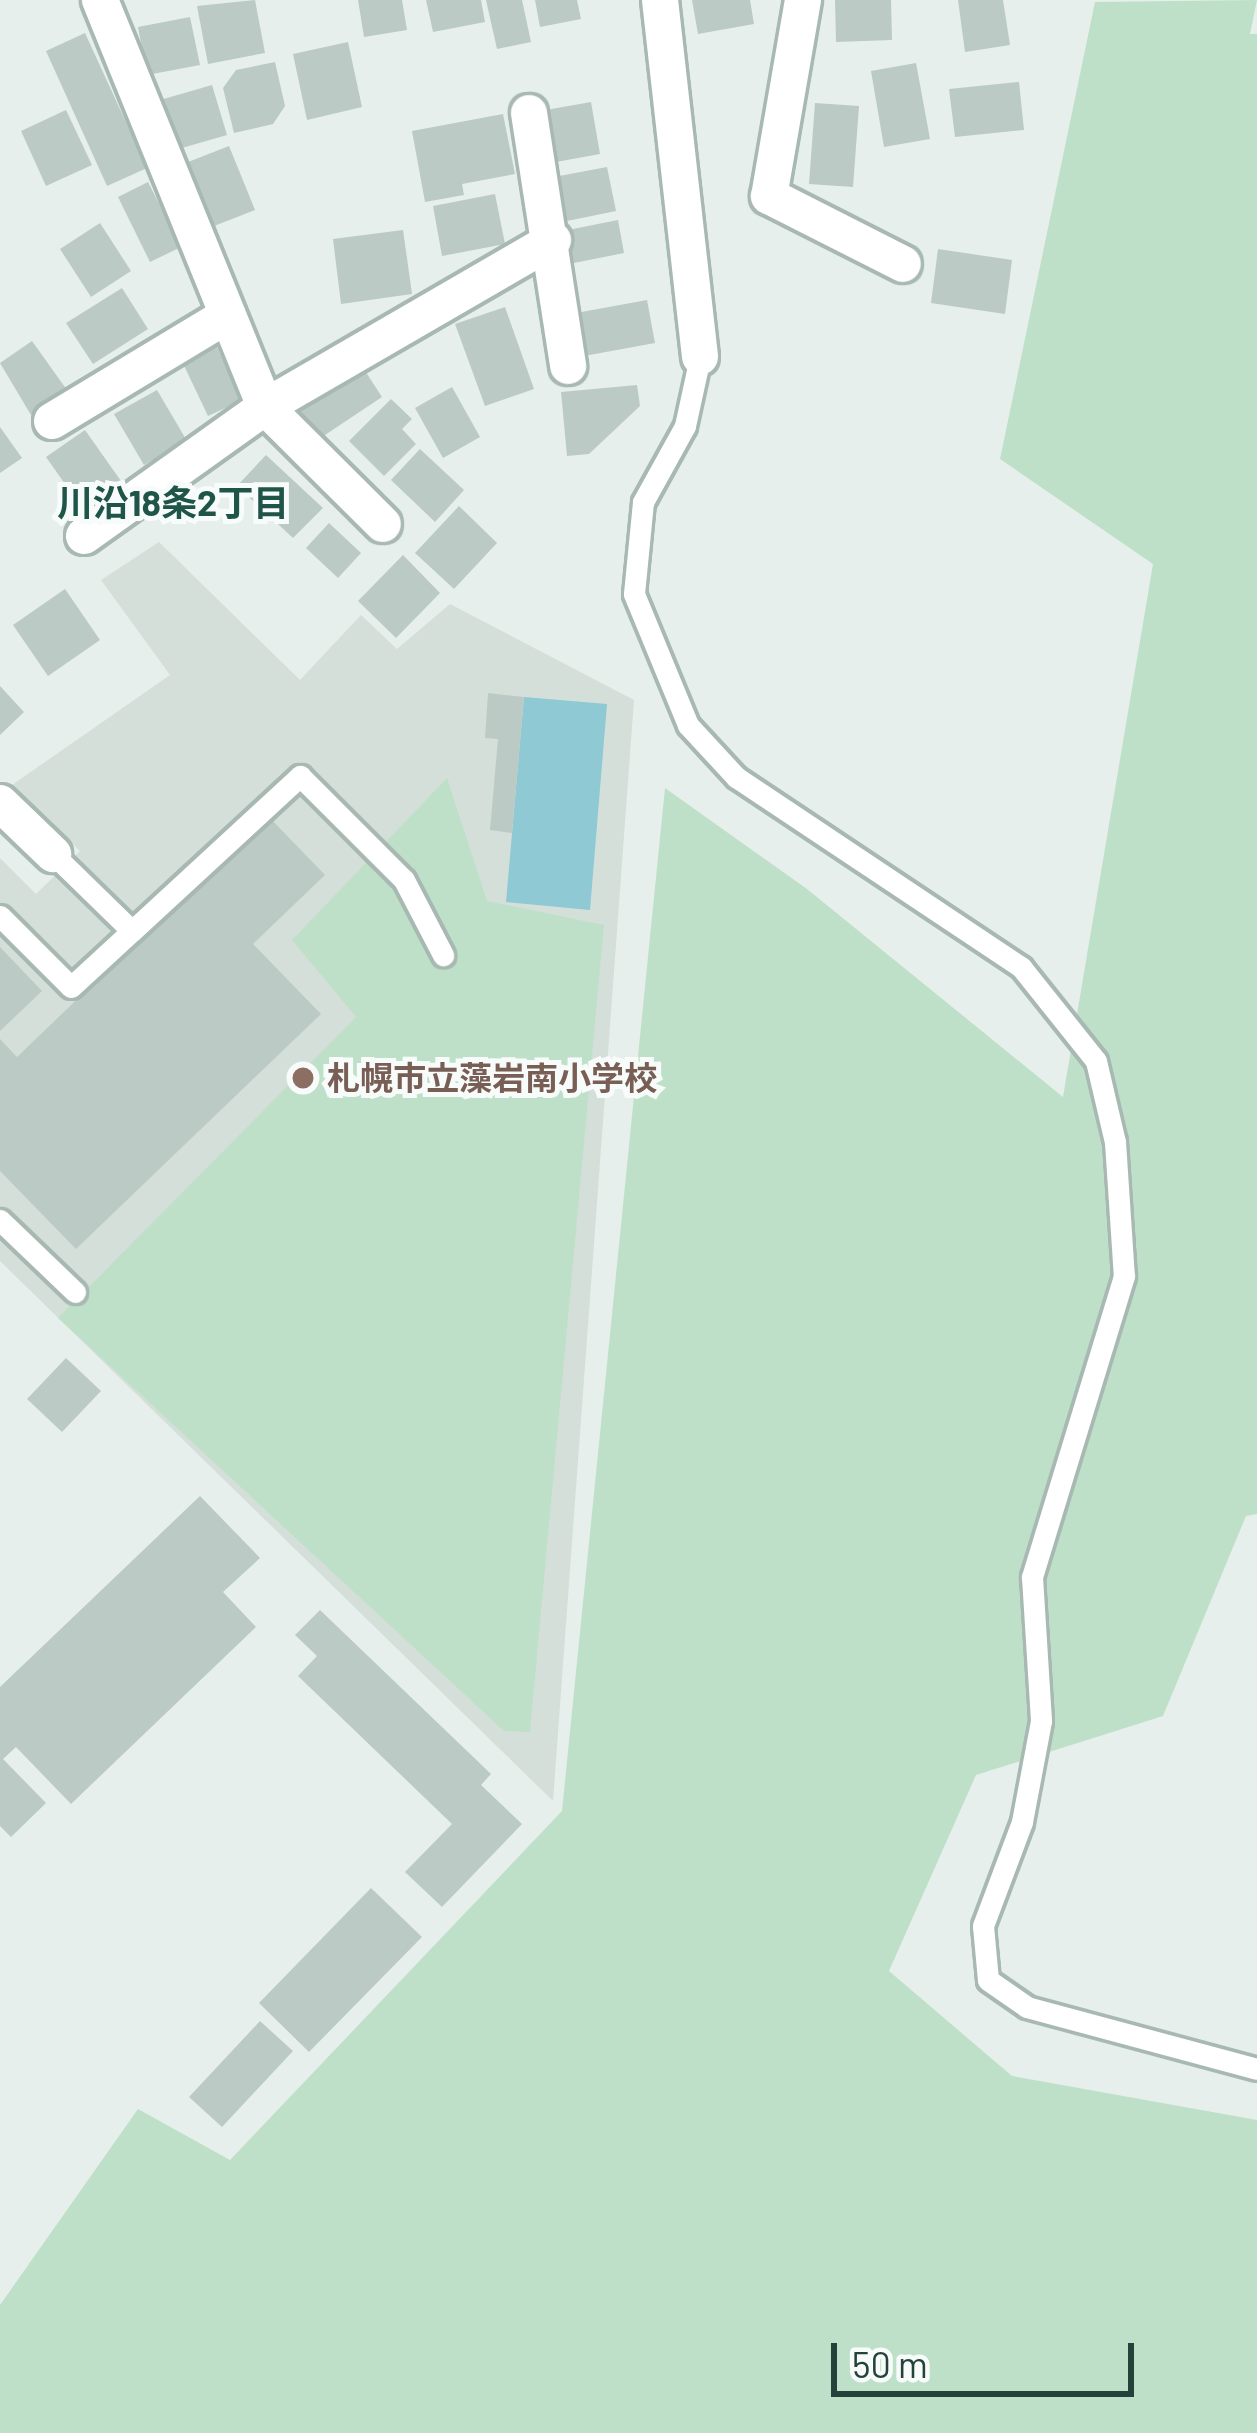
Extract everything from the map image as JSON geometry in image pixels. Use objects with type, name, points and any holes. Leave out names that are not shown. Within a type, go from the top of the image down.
[{"type":"street","points":[[100,0],[266,407],[383,524]]},
{"type":"street","points":[[660,0],[700,357]]},
{"type":"street","points":[[803,0],[769,196],[903,264]]},
{"type":"street","points":[[529,112],[554,240],[568,366]]},
{"type":"street","points":[[84,536],[266,407],[554,240]]},
{"type":"street","points":[[52,421],[228,315]]},
{"type":"street","points":[[0,803],[53,854]]},
{"type":"lane","points":[[700,357],[685,427],[643,502],[634,594],[688,725],[736,777],[1022,967],[1096,1061],[1115,1142],[1124,1276],[1032,1577],[1042,1720],[1022,1822],[983,1926],[988,1980],[1028,2007],[1257,2069]]},
{"type":"lane","points":[[0,916],[71,987],[300,776],[404,880],[442,955]]},
{"type":"lane","points":[[53,854],[132,931]]},
{"type":"lane","points":[[0,1220],[75,1292]]},
{"type":"shaded area","name":"札幌市立藻岩南小学校","points":[[159,542],[300,680],[361,615],[397,649],[450,604],[634,700],[553,1801],[0,1261],[0,858],[36,894],[80,851],[12,785],[170,675],[101,580]]},
{"type":"green space","points":[[1257,0],[1250,34],[1257,34],[1257,1514],[1246,1516],[1163,1716],[976,1775],[889,1971],[1012,2076],[1257,2120],[1257,2433],[0,2433],[0,2305],[138,2109],[230,2160],[562,1811],[665,788],[807,889],[1063,1097],[1153,564],[1000,459],[1095,2]]},
{"type":"green space","points":[[447,778],[487,901],[604,925],[530,1732],[504,1731],[58,1318],[356,1017],[292,940]]},
{"type":"water","points":[[524,697],[607,704],[590,910],[506,902]]},
{"type":"building","points":[[255,0],[265,53],[208,64],[197,6]]},
{"type":"building","points":[[358,0],[402,0],[407,30],[364,37]]},
{"type":"building","points":[[426,0],[481,0],[485,22],[433,32]]},
{"type":"building","points":[[486,0],[522,0],[531,42],[497,49]]},
{"type":"building","points":[[535,0],[577,0],[581,19],[540,27]]},
{"type":"building","points":[[692,0],[750,0],[754,24],[698,34]]},
{"type":"building","points":[[835,0],[891,0],[892,40],[836,42]]},
{"type":"building","points":[[958,0],[1003,0],[1010,45],[965,52]]},
{"type":"building","points":[[190,17],[200,65],[147,75],[138,27]]},
{"type":"building","points":[[85,33],[147,168],[107,186],[46,51]]},
{"type":"building","points":[[348,42],[362,107],[307,120],[293,54]]},
{"type":"building","points":[[275,62],[285,106],[273,124],[234,133],[223,88],[236,70]]},
{"type":"building","points":[[916,63],[930,139],[884,147],[871,71]]},
{"type":"building","points":[[1019,82],[1024,130],[955,137],[949,89]]},
{"type":"building","points":[[212,85],[227,135],[175,150],[160,100]]},
{"type":"building","points":[[591,102],[600,154],[556,162],[546,110]]},
{"type":"building","points":[[815,103],[859,106],[853,187],[809,184]]},
{"type":"building","points":[[66,110],[92,165],[46,186],[21,131]]},
{"type":"building","points":[[503,114],[515,174],[462,184],[464,195],[425,202],[412,131]]},
{"type":"building","points":[[229,146],[255,210],[209,228],[183,164]]},
{"type":"building","points":[[607,167],[616,211],[562,222],[554,177]]},
{"type":"building","points":[[148,182],[181,247],[150,262],[118,197]]},
{"type":"building","points":[[495,194],[505,244],[442,256],[433,206]]},
{"type":"building","points":[[618,220],[624,253],[569,264],[563,231]]},
{"type":"building","points":[[100,223],[131,271],[91,297],[60,249]]},
{"type":"building","points":[[403,230],[412,294],[341,304],[333,239]]},
{"type":"building","points":[[938,249],[1012,260],[1005,314],[931,303]]},
{"type":"building","points":[[122,288],[148,329],[93,364],[66,323]]},
{"type":"building","points":[[647,300],[655,343],[584,356],[576,313]]},
{"type":"building","points":[[505,307],[534,389],[485,406],[455,324]]},
{"type":"building","points":[[213,339],[242,400],[208,416],[179,355]]},
{"type":"building","points":[[32,341],[67,390],[31,415],[0,363]]},
{"type":"building","points":[[360,363],[382,397],[319,439],[297,405]]},
{"type":"building","points":[[637,385],[640,406],[589,454],[567,456],[561,392]]},
{"type":"building","points":[[452,387],[480,437],[443,458],[415,408]]},
{"type":"building","points":[[157,390],[187,441],[144,465],[114,414]]},
{"type":"building","points":[[391,399],[412,419],[402,429],[416,444],[384,476],[349,441]]},
{"type":"building","points":[[0,427],[22,458],[0,473]]},
{"type":"building","points":[[85,430],[121,481],[82,508],[46,457]]},
{"type":"building","points":[[420,449],[464,490],[435,522],[391,480]]},
{"type":"building","points":[[266,455],[323,508],[293,538],[237,486]]},
{"type":"building","points":[[459,506],[497,543],[454,589],[415,553]]},
{"type":"building","points":[[329,523],[361,553],[338,578],[306,548]]},
{"type":"building","points":[[403,555],[440,593],[396,638],[358,601]]},
{"type":"building","points":[[65,589],[100,640],[48,676],[13,625]]},
{"type":"building","points":[[0,686],[24,712],[0,735]]},
{"type":"building","points":[[488,693],[524,697],[512,833],[490,830],[498,739],[485,738]]},
{"type":"building","points":[[268,816],[325,875],[253,944],[321,1014],[76,1249],[0,1171],[0,1039],[17,1057]]},
{"type":"building","points":[[0,947],[42,991],[0,1031]]},
{"type":"building","points":[[66,1358],[101,1391],[62,1432],[27,1399]]},
{"type":"building","points":[[200,1496],[260,1558],[223,1592],[256,1627],[71,1804],[16,1747],[3,1759],[46,1803],[11,1837],[0,1826],[0,1687]]},
{"type":"building","points":[[320,1610],[491,1774],[481,1785],[522,1824],[442,1907],[405,1872],[452,1824],[298,1676],[317,1656],[295,1635]]},
{"type":"building","points":[[371,1888],[422,1937],[309,2052],[259,2003]]},
{"type":"building","points":[[260,2021],[293,2051],[222,2127],[189,2097]]},
{"type":"place","name":"札幌市立藻岩南小学校","points":[[303,1078]]},
{"type":"district","name":"川沿18条2丁目","points":[[173,502]]}]
